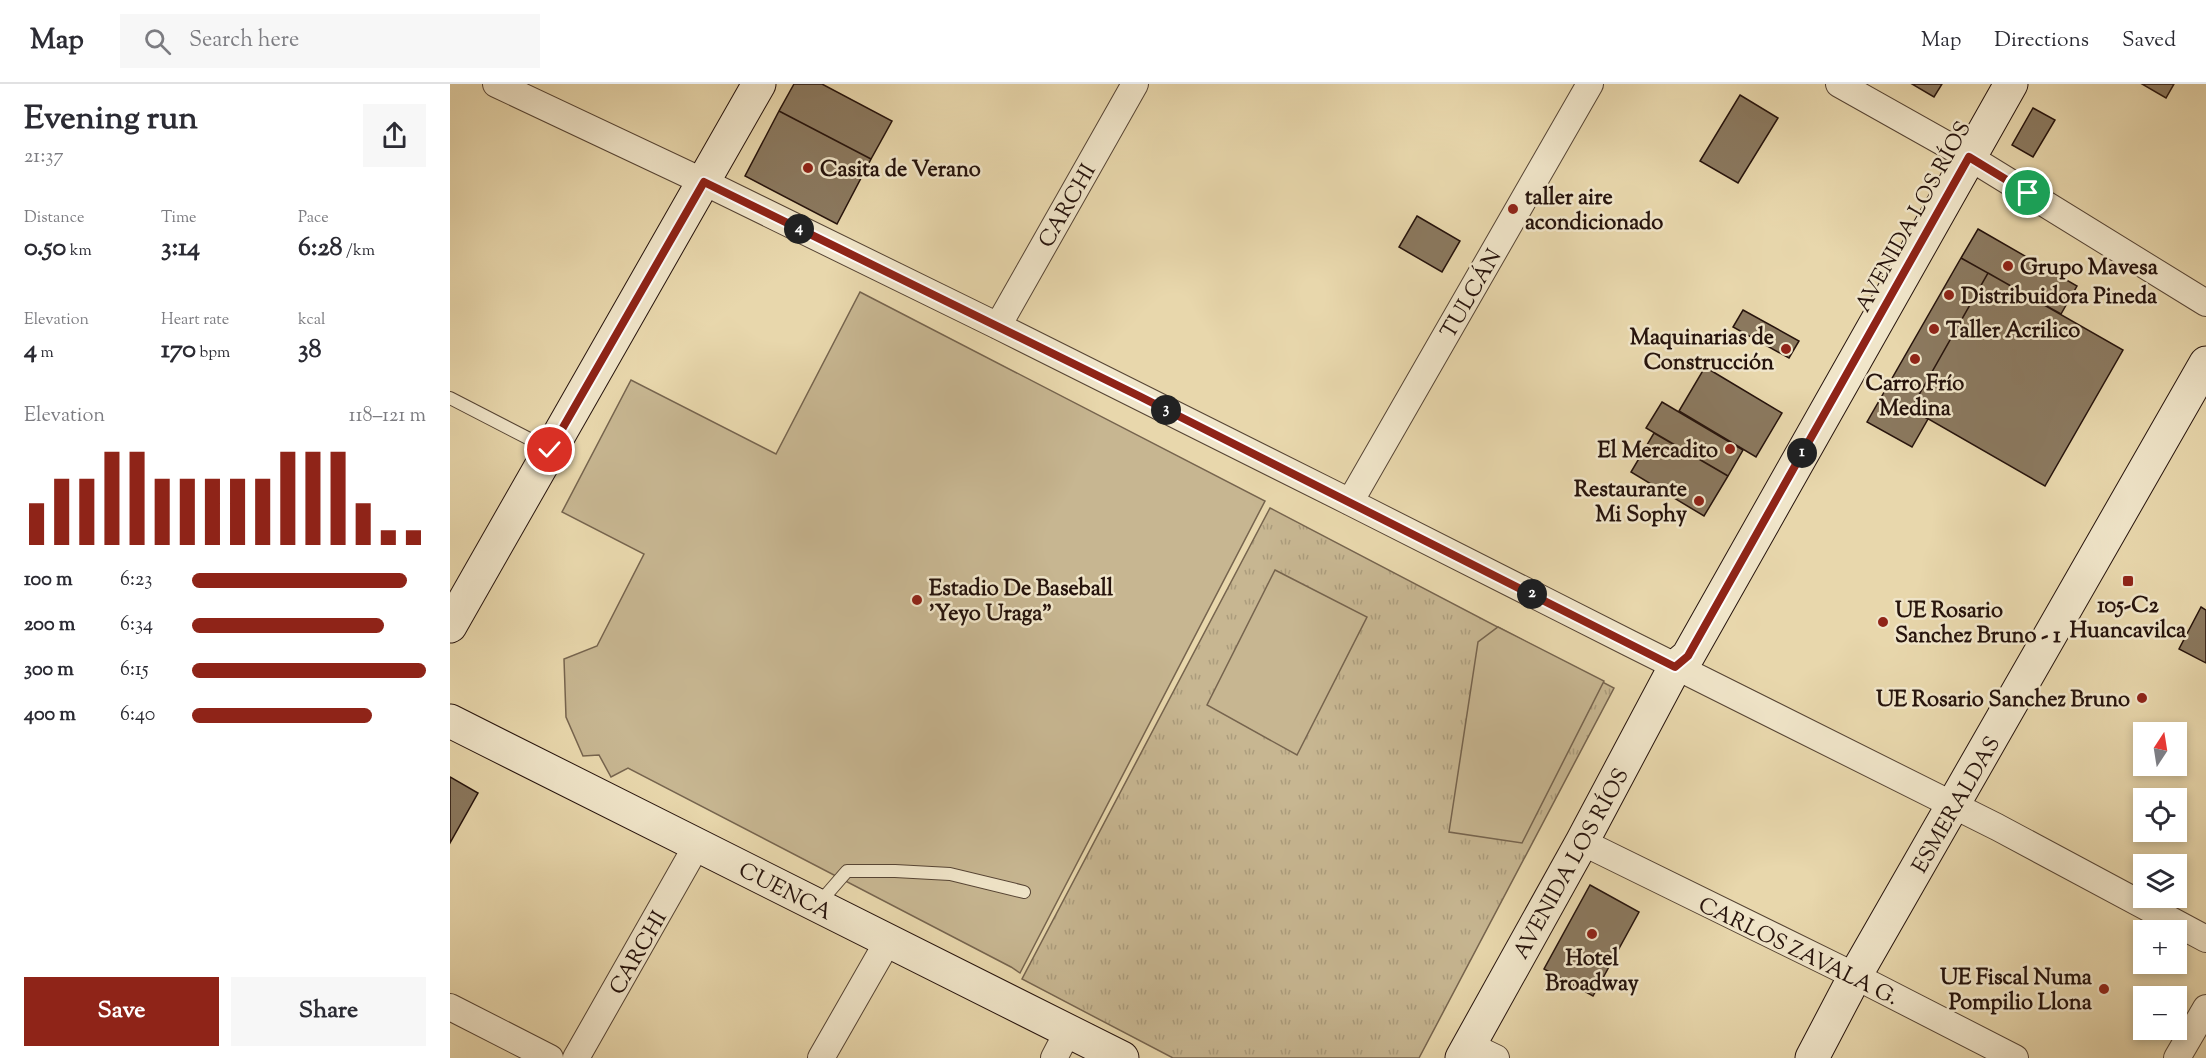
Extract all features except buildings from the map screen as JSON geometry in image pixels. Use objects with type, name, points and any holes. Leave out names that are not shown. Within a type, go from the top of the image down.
[{"type":"main road","points":[[450,626],[759,84]]},
{"type":"main road","name":"AVENIDA LOS RÍOS","points":[[1476,1054],[1582,843],[1675,667],[1688,656],[1960,151],[1985,84]]},
{"type":"main road","name":"AVENIDA LOS RÍOS","points":[[1960,151],[2011,84]]},
{"type":"main road","name":"ESMERALDAS","points":[[1963,811],[2206,363]]},
{"type":"main road","name":"ESMERALDAS","points":[[1812,1058],[1865,981],[2206,398]]},
{"type":"main road","name":"CUENCA","points":[[450,721],[888,941],[1061,1045],[1122,1058]]},
{"type":"main road","name":"ESMERALDAS","points":[[1836,1058],[1865,981]]},
{"type":"street","points":[[496,84],[704,182],[998,326],[1997,827],[2206,939]]},
{"type":"street","name":"CARCHI","points":[[998,326],[1135,84]]},
{"type":"street","name":"TULCÁN","points":[[1350,502],[1590,84]]},
{"type":"street","points":[[1839,84],[1960,151],[2206,303]]},
{"type":"street","name":"CARLOS ZAVALA G.","points":[[1582,843],[1865,981],[2015,1058]]},
{"type":"street","name":"CARCHI","points":[[576,1058],[698,845]]},
{"type":"street","points":[[821,1058],[888,941]]},
{"type":"street","points":[[450,1007],[550,1058]]},
{"type":"street","points":[[2177,1058],[2206,1008]]},
{"type":"lane","points":[[450,398],[550,450]]},
{"type":"lane","points":[[823,908],[827,894],[847,871],[950,874],[1024,892]]},
{"type":"green space","name":"Estadio De Baseball 'Yeyo Uraga\"","points":[[860,292],[1265,501],[1020,973],[628,768],[611,777],[599,755],[583,756],[566,717],[564,659],[597,646],[644,554],[562,512],[631,380],[776,454]]},
{"type":"green space","points":[[1270,508],[1614,688],[1419,1058],[1173,1058],[1022,979]]},
{"type":"green space","points":[[1275,570],[1367,617],[1297,755],[1207,705]]},
{"type":"green space","points":[[1498,627],[1604,681],[1522,843],[1449,832],[1478,642]]},
{"type":"place","name":"Casita de Verano","points":[[808,168]]},
{"type":"place","name":"taller aire acondicionado","points":[[1513,209]]},
{"type":"place","name":"Grupo Mavesa","points":[[2008,266]]},
{"type":"place","name":"Distribuidora Pineda","points":[[1949,295]]},
{"type":"place","name":"Taller Acrilico","points":[[1934,329]]},
{"type":"place","name":"Maquinarias de Construcción","points":[[1786,349]]},
{"type":"place","name":"Carro Frío Medina","points":[[1915,359]]},
{"type":"place","name":"El Mercadito","points":[[1730,449]]},
{"type":"place","name":"Restaurante Mi Sophy","points":[[1699,501]]},
{"type":"place","name":"105-C2 Huancavilca","points":[[2128,581]]},
{"type":"place","name":"Estadio De Baseball 'Yeyo Uraga\"","points":[[917,600]]},
{"type":"place","name":"UE Rosario Sanchez Bruno - 1","points":[[1883,622]]},
{"type":"place","name":"UE Rosario Sanchez Bruno","points":[[2142,698]]},
{"type":"place","name":"Hotel Broadway","points":[[1592,934]]},
{"type":"place","name":"UE Fiscal Numa Pompilio Llona","points":[[2104,989]]},
{"type":"route","points":[[550,450],[704,182],[1139,396],[1675,667],[1688,656],[1969,157],[2028,193]]}]
